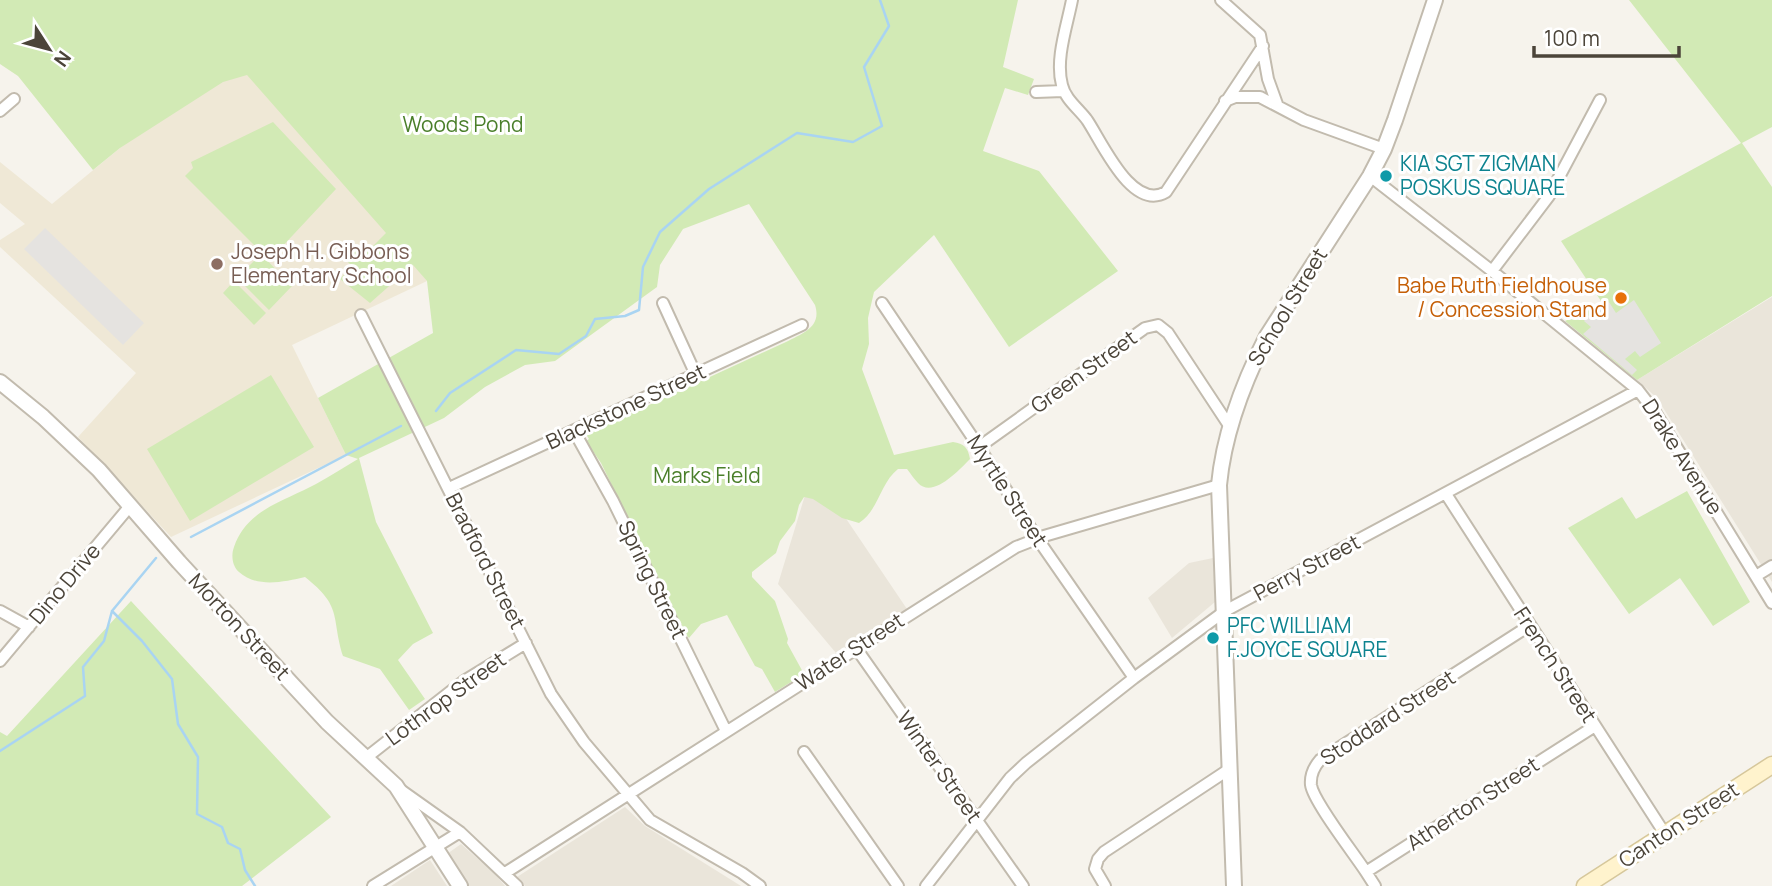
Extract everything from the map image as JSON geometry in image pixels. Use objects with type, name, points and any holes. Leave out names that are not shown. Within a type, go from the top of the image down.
[{"type":"main road","name":"Canton Street","points":[[1585,886],[1772,765]]},
{"type":"street","points":[[1072,0],[1060,63],[1063,90],[1086,119],[1127,182],[1150,197],[1166,192],[1263,46]]},
{"type":"street","points":[[1220,0],[1260,35],[1268,79],[1277,104]]},
{"type":"street","name":"School Street","points":[[1234,886],[1219,485],[1224,449],[1253,363],[1266,335],[1370,176],[1384,149],[1435,0]]},
{"type":"street","points":[[1036,92],[1063,90]]},
{"type":"street","points":[[1225,102],[1247,95],[1260,97],[1304,120],[1384,149]]},
{"type":"street","points":[[0,111],[14,99]]},
{"type":"street","points":[[1492,271],[1549,196],[1600,100]]},
{"type":"street","name":"Drake Avenue","points":[[1370,176],[1638,390],[1655,412],[1772,603]]},
{"type":"street","points":[[663,303],[696,375]]},
{"type":"street","name":"Myrtle Street","points":[[882,303],[1037,538],[1134,678]]},
{"type":"street","name":"Bradford Street","points":[[361,315],[566,717],[628,795],[656,824],[760,886]]},
{"type":"street","name":"Blackstone Street","points":[[449,488],[802,325]]},
{"type":"street","name":"Green Street","points":[[979,447],[1145,328],[1157,325],[1168,333],[1230,427]]},
{"type":"street","name":"Morton Street","points":[[0,383],[43,417],[99,470],[327,722],[396,786],[460,886]]},
{"type":"street","name":"Perry Street","points":[[926,886],[1010,778],[1026,763],[1225,611],[1638,390]]},
{"type":"street","name":"Spring Street","points":[[575,431],[613,501],[726,732]]},
{"type":"street","name":"Water Street","points":[[505,873],[1004,554],[1037,538],[1219,485]]},
{"type":"street","name":"French Street","points":[[1446,494],[1665,834]]},
{"type":"street","name":"Dino Drive","points":[[0,661],[130,506]]},
{"type":"street","points":[[1756,576],[1772,566]]},
{"type":"street","points":[[0,611],[29,627]]},
{"type":"street","name":"Stoddard Street","points":[[1366,872],[1313,793],[1311,775],[1314,766],[1529,626]]},
{"type":"street","name":"Lothrop Street","points":[[367,757],[464,681],[526,643]]},
{"type":"street","name":"Winter Street","points":[[856,648],[1023,886]]},
{"type":"street","name":"Atherton Street","points":[[1366,872],[1595,726]]},
{"type":"street","points":[[804,752],[898,886]]},
{"type":"street","points":[[1105,886],[1095,869],[1104,852],[1231,768]]},
{"type":"street","points":[[396,786],[460,832],[517,886]]},
{"type":"street","points":[[373,886],[460,832]]},
{"type":"street","points":[[1366,872],[1375,886]]},
{"type":"shaded area","name":"Joseph H. Gibbons Elementary School","points":[[214,0],[427,281],[292,345],[346,455],[171,537],[78,437],[136,373],[0,247],[0,240],[25,224],[0,203],[0,162],[52,204],[165,111]]},
{"type":"shaded area","points":[[45,228],[144,323],[123,345],[24,249]]},
{"type":"shaded area","points":[[1772,297],[1772,582],[1657,398],[1637,380]]},
{"type":"shaded area","points":[[1634,300],[1661,343],[1640,357],[1635,351],[1625,359],[1637,370],[1632,375],[1583,334],[1591,327],[1584,321],[1594,309],[1609,302],[1616,313]]},
{"type":"shaded area","points":[[809,482],[822,483],[907,609],[836,653],[778,584]]},
{"type":"shaded area","points":[[1213,558],[1215,602],[1172,638],[1148,598],[1189,563]]},
{"type":"shaded area","points":[[625,807],[645,826],[741,886],[525,886],[517,877]]},
{"type":"shaded area","points":[[461,844],[505,886],[468,886],[447,854]]},
{"type":"shaded area","points":[[430,860],[447,886],[391,886]]},
{"type":"green space","points":[[0,0],[1018,0],[1003,67],[1034,79],[1028,95],[1005,88],[983,151],[1039,171],[1118,271],[1009,347],[934,235],[874,292],[868,318],[869,344],[862,369],[894,455],[953,442],[965,447],[970,459],[945,481],[931,488],[918,483],[907,469],[898,469],[887,482],[866,518],[859,523],[842,518],[813,499],[804,497],[795,521],[780,541],[776,553],[752,572],[752,577],[775,601],[787,643],[804,674],[775,692],[762,669],[755,666],[727,615],[701,624],[689,638],[683,631],[601,463],[586,441],[589,439],[586,434],[799,336],[810,328],[816,319],[815,305],[749,204],[683,229],[660,265],[657,287],[555,361],[525,365],[485,387],[444,418],[359,458],[376,522],[433,633],[413,644],[398,660],[425,699],[409,710],[380,669],[343,656],[331,605],[317,587],[305,577],[262,582],[246,577],[237,570],[233,553],[240,534],[257,515],[358,459],[346,455],[318,398],[433,333],[427,281],[413,265],[370,303],[340,279],[352,266],[345,259],[355,248],[363,256],[386,233],[247,75],[223,82],[120,148],[93,170],[18,76],[0,64]]},
{"type":"green space","points":[[1629,0],[1772,0],[1772,127],[1742,143],[1772,187],[1772,296],[1637,380],[1565,321],[1603,304],[1561,241],[1741,143]]},
{"type":"green space","points":[[273,122],[336,189],[279,250],[261,252],[185,176],[193,168],[191,162]]},
{"type":"green space","points":[[261,254],[292,286],[269,310],[237,278]]},
{"type":"green space","points":[[234,281],[266,313],[254,325],[223,293]]},
{"type":"green space","points":[[271,375],[314,447],[190,521],[147,449]]},
{"type":"green space","points":[[1687,491],[1750,602],[1713,626],[1680,578],[1629,614],[1568,528],[1622,497],[1636,519]]},
{"type":"green space","points":[[131,601],[331,817],[242,886],[0,886],[0,732],[7,736]]},
{"type":"waterway","points":[[436,411],[450,393],[516,350],[559,354],[586,336],[595,319],[625,316],[639,310],[643,267],[660,232],[709,189],[797,133],[853,142],[882,126],[864,67],[889,26],[880,0]]},
{"type":"waterway","points":[[191,537],[401,426]]},
{"type":"waterway","points":[[0,751],[85,696],[83,667],[104,641],[112,611],[156,558]]},
{"type":"waterway","points":[[112,611],[142,641],[172,679],[178,724],[198,757],[197,814],[222,827],[228,843],[240,849],[245,870],[255,886]]},
{"type":"place","name":"KIA SGT ZIGMAN POSKUS SQUARE","points":[[1386,176]]},
{"type":"place","name":"Joseph H. Gibbons Elementary School","points":[[217,264]]},
{"type":"place","name":"Babe Ruth Fieldhouse / Concession Stand","points":[[1621,298]]},
{"type":"place","name":"PFC WILLIAM F.JOYCE SQUARE","points":[[1213,638]]},
{"type":"park label","name":"Woods Pond","points":[[463,125]]},
{"type":"park label","name":"Marks Field","points":[[707,476]]}]
